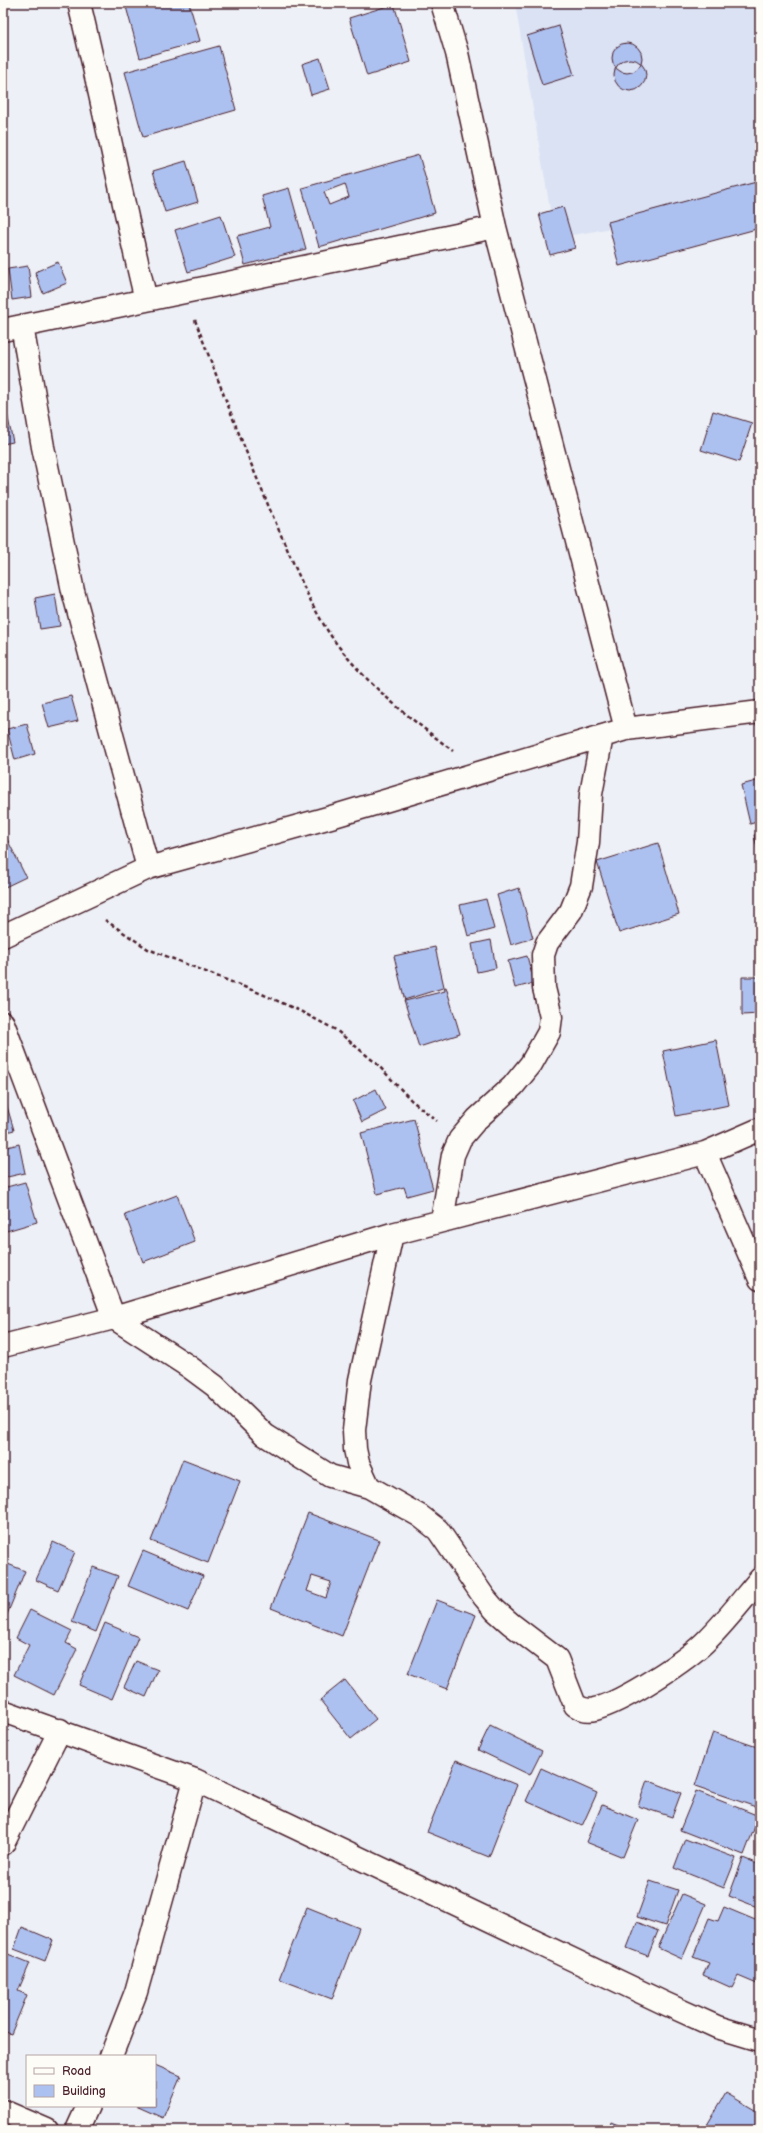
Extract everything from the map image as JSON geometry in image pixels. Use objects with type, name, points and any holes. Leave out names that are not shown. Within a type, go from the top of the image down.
[{"type":"street","points":[[79,3],[102,100],[120,192],[146,300]]},
{"type":"street","points":[[442,3],[457,53],[495,227],[626,729]]},
{"type":"street","points":[[148,868],[73,591],[43,447],[12,328],[495,227]]},
{"type":"street","points":[[3,936],[148,868],[331,817],[626,729],[760,712]]},
{"type":"street","points":[[442,1221],[453,1155],[460,1139],[477,1119],[513,1086],[531,1064],[549,1032],[551,1017],[544,988],[543,955],[547,943],[571,911],[581,886],[588,842],[591,794],[602,736]]},
{"type":"street","points":[[3,1023],[114,1318],[216,1386],[265,1435],[330,1476],[369,1486],[420,1516],[438,1530],[484,1597],[495,1610],[557,1659],[573,1703],[584,1709],[595,1709],[617,1700],[674,1667],[708,1639],[760,1579]]},
{"type":"street","points":[[3,1346],[114,1318],[392,1234],[705,1153],[760,1129]]},
{"type":"street","points":[[705,1153],[760,1279]]},
{"type":"street","points":[[369,1486],[358,1463],[355,1449],[354,1430],[362,1373],[392,1234]]},
{"type":"street","points":[[3,1711],[60,1730],[195,1780],[664,2003],[717,2027],[760,2040]]},
{"type":"street","points":[[3,1844],[60,1730]]},
{"type":"street","points":[[111,2055],[136,1992],[195,1780]]},
{"type":"street","points":[[77,2130],[88,2107]]},
{"type":"street","points":[[8,2118],[47,2130]]},
{"type":"path","points":[[184,291],[268,506],[320,619],[341,648],[369,681],[392,704],[482,772]]},
{"type":"path","points":[[76,901],[148,949],[262,994],[300,1011],[336,1030],[377,1064],[411,1100],[460,1139]]},
{"type":"shaded area","points":[[515,3],[760,3],[760,202],[555,238]]},
{"type":"building","points":[[125,3],[189,3],[200,41],[140,58]]},
{"type":"building","points":[[394,4],[411,62],[367,76],[349,18]]},
{"type":"building","points":[[559,26],[574,75],[542,85],[527,36]]},
{"type":"building","points":[[627,43],[638,47],[642,58],[638,69],[627,73],[616,69],[612,58],[616,47]]},
{"type":"building","points":[[219,46],[236,110],[143,137],[125,72]]},
{"type":"building","points":[[320,58],[330,89],[311,95],[302,64]]},
{"type":"building","points":[[627,59],[633,59],[643,66],[646,75],[645,81],[639,88],[633,91],[627,91],[617,84],[614,78],[614,72],[621,62]]},
{"type":"building","points":[[419,155],[435,213],[319,247],[302,188]],"holes":[[[345,184],[349,197],[329,205],[324,192]]]},
{"type":"building","points":[[186,161],[198,202],[165,212],[153,171]]},
{"type":"building","points":[[760,181],[760,228],[619,266],[608,222]]},
{"type":"building","points":[[289,188],[306,249],[245,265],[237,236],[270,227],[262,196]]},
{"type":"building","points":[[563,207],[575,248],[550,255],[539,214]]},
{"type":"building","points":[[221,215],[235,257],[188,272],[175,230]]},
{"type":"building","points":[[58,262],[67,283],[43,293],[35,272]]},
{"type":"building","points":[[28,266],[32,297],[12,300],[8,269]]},
{"type":"building","points":[[4,399],[13,442],[3,444],[3,400]]},
{"type":"building","points":[[713,411],[752,423],[739,462],[701,450]]},
{"type":"building","points":[[55,594],[60,626],[40,629],[35,598]]},
{"type":"building","points":[[71,696],[78,721],[49,728],[42,703]]},
{"type":"building","points":[[27,724],[35,754],[15,760],[7,729]]},
{"type":"building","points":[[760,780],[760,821],[750,824],[741,785]]},
{"type":"building","points":[[760,834],[760,861],[754,835]]},
{"type":"building","points":[[6,837],[26,877],[3,888],[3,839]]},
{"type":"building","points":[[658,843],[679,914],[619,933],[597,862]]},
{"type":"building","points":[[519,888],[533,938],[511,945],[497,895]]},
{"type":"building","points":[[486,899],[494,929],[468,936],[460,905]]},
{"type":"building","points":[[491,940],[496,968],[477,972],[472,944]]},
{"type":"building","points":[[435,947],[445,991],[405,1001],[394,956]]},
{"type":"building","points":[[527,956],[534,983],[515,988],[508,961]]},
{"type":"building","points":[[742,977],[760,977],[760,1014],[742,1015]]},
{"type":"building","points":[[446,987],[460,1034],[419,1047],[404,1000]]},
{"type":"building","points":[[716,1040],[729,1105],[676,1116],[663,1051]]},
{"type":"building","points":[[376,1089],[386,1110],[362,1122],[353,1101]]},
{"type":"building","points":[[3,1093],[14,1130],[3,1133]]},
{"type":"building","points":[[414,1119],[433,1189],[407,1196],[404,1187],[377,1194],[361,1133]]},
{"type":"building","points":[[19,1144],[25,1173],[3,1178],[3,1148]]},
{"type":"building","points":[[25,1182],[37,1222],[3,1232],[3,1188]]},
{"type":"building","points":[[177,1195],[195,1242],[143,1262],[125,1215]]},
{"type":"building","points":[[183,1459],[240,1481],[208,1563],[151,1541]]},
{"type":"building","points":[[308,1513],[379,1540],[342,1636],[271,1608]],"holes":[[[312,1576],[331,1582],[326,1598],[307,1591]]]},
{"type":"building","points":[[53,1542],[75,1552],[58,1590],[36,1580]]},
{"type":"building","points":[[143,1551],[203,1576],[188,1611],[128,1586]]},
{"type":"building","points":[[3,1562],[25,1571],[6,1617],[3,1615]]},
{"type":"building","points":[[93,1567],[118,1576],[96,1632],[72,1622]]},
{"type":"building","points":[[437,1600],[476,1615],[447,1689],[408,1674]]},
{"type":"building","points":[[30,1610],[72,1631],[66,1643],[77,1649],[54,1695],[14,1675],[29,1645],[16,1638]]},
{"type":"building","points":[[105,1623],[138,1637],[112,1699],[79,1685]]},
{"type":"building","points":[[136,1661],[158,1670],[146,1697],[124,1687]]},
{"type":"building","points":[[345,1680],[376,1719],[351,1739],[320,1700]]},
{"type":"building","points":[[490,1725],[542,1751],[530,1775],[478,1750]]},
{"type":"building","points":[[713,1732],[760,1748],[760,1796],[756,1807],[695,1786]]},
{"type":"building","points":[[456,1760],[517,1785],[489,1857],[427,1832]]},
{"type":"building","points":[[541,1768],[597,1793],[582,1826],[526,1801]]},
{"type":"building","points":[[647,1780],[681,1793],[672,1817],[638,1806]]},
{"type":"building","points":[[696,1791],[759,1816],[744,1855],[680,1830]]},
{"type":"building","points":[[602,1805],[638,1820],[623,1857],[586,1842]]},
{"type":"building","points":[[685,1839],[736,1858],[724,1888],[674,1868]]},
{"type":"building","points":[[743,1858],[760,1865],[760,1908],[729,1896]]},
{"type":"building","points":[[650,1881],[678,1890],[665,1926],[637,1917]]},
{"type":"building","points":[[682,1894],[706,1904],[682,1959],[658,1948]]},
{"type":"building","points":[[307,1907],[359,1928],[332,1999],[279,1979]]},
{"type":"building","points":[[724,1907],[760,1922],[760,1975],[757,1984],[738,1976],[732,1988],[703,1975],[709,1963],[693,1957],[709,1918],[718,1921]]},
{"type":"building","points":[[637,1922],[658,1931],[648,1956],[627,1948]]},
{"type":"building","points":[[22,1927],[53,1940],[45,1961],[14,1949]]},
{"type":"building","points":[[3,1952],[30,1963],[18,1991],[27,1995],[11,2034],[3,2031]]},
{"type":"building","points":[[156,2065],[181,2076],[163,2118],[138,2107],[156,2107]]},
{"type":"building","points":[[726,2093],[760,2113],[760,2130],[704,2130]]},
{"type":"building","points":[[611,2122],[630,2130],[608,2130]]}]
